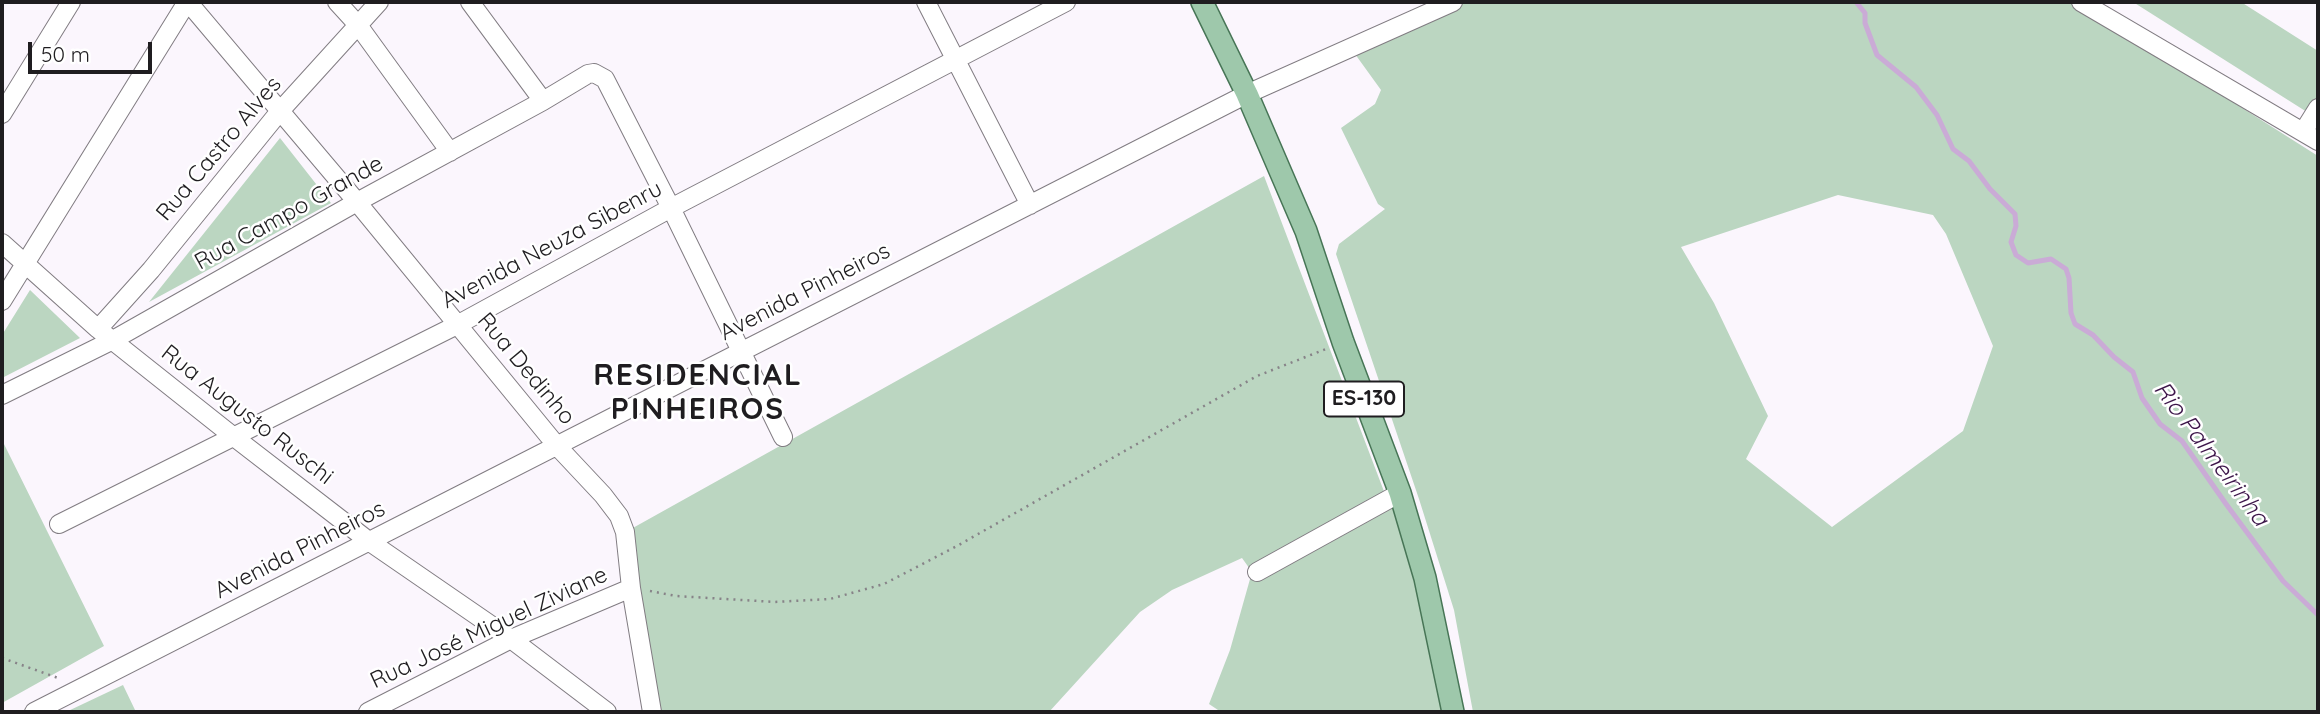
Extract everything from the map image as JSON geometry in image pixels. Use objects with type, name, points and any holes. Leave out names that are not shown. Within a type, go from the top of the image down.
[{"type":"main road","name":"ES-130","points":[[1202,2],[1247,94],[1306,231],[1343,342],[1400,492],[1422,568],[1453,712]]},
{"type":"street","points":[[2,114],[71,2]]},
{"type":"street","points":[[2,301],[188,2]]},
{"type":"street","name":"Rua Dedinho","points":[[188,2],[357,202],[557,446],[619,516],[625,532],[631,588],[652,712]]},
{"type":"street","points":[[337,2],[358,25],[450,152]]},
{"type":"street","name":"Rua Castro Alves","points":[[106,335],[151,270],[281,111],[379,2]]},
{"type":"street","points":[[470,2],[543,101]]},
{"type":"street","points":[[926,2],[1030,205]]},
{"type":"street","name":"Avenida Neuza Sibenru","points":[[59,524],[457,325],[671,208],[1066,2]]},
{"type":"street","name":"Avenida Pinheiros","points":[[34,712],[1247,94],[1453,2]]},
{"type":"street","points":[[2081,2],[2310,136],[2318,108]]},
{"type":"street","name":"Rua Campo Grande","points":[[2,395],[106,335],[450,152],[588,74],[599,75],[605,79],[671,208]]},
{"type":"street","points":[[671,208],[783,437]]},
{"type":"street","name":"Rua Augusto Ruschi","points":[[2,243],[106,335],[369,542],[511,639],[607,712]]},
{"type":"street","points":[[1257,572],[1400,492]]},
{"type":"street","name":"Rua José Miguel Ziviane","points":[[368,712],[511,639],[631,588]]},
{"type":"path","points":[[631,588],[676,596],[775,602],[830,599],[884,584],[957,546],[1257,376],[1343,342]]},
{"type":"path","points":[[2,658],[84,687]]},
{"type":"green space","points":[[1463,2],[2075,2],[2318,156],[2318,712],[1473,712],[1454,610],[1336,254],[1339,244],[1385,209],[1378,204],[1341,128],[1375,104],[1381,90],[1355,54],[1396,38]],"holes":[[[1838,195],[1933,215],[1946,234],[1993,346],[1963,431],[1832,527],[1746,459],[1768,416],[1714,303],[1681,247]]]},
{"type":"green space","points":[[2133,2],[2241,2],[2318,51],[2318,119]]},
{"type":"green space","points":[[280,138],[331,203],[149,302]]},
{"type":"green space","points":[[1264,176],[1385,494],[1394,499],[1413,549],[1447,712],[1221,712],[1209,704],[1230,650],[1252,572],[1242,558],[1172,590],[1140,612],[1049,712],[656,712],[631,529]]},
{"type":"green space","points":[[30,290],[80,338],[2,378],[2,335]]},
{"type":"green space","points":[[2,440],[104,646],[2,703]]},
{"type":"green space","points":[[123,685],[136,712],[66,712]]},
{"type":"waterway","name":"Rio Palmeirinha","points":[[1856,2],[1865,13],[1865,23],[1877,55],[1916,87],[1937,115],[1953,149],[1969,161],[1990,189],[2015,214],[2016,226],[2011,242],[2016,255],[2028,263],[2051,259],[2066,269],[2071,313],[2075,324],[2093,335],[2133,372],[2142,398],[2160,424],[2182,441],[2283,581],[2318,615]]},
{"type":"district","name":"RESIDENCIAL PINHEIROS","points":[[698,393]]}]
